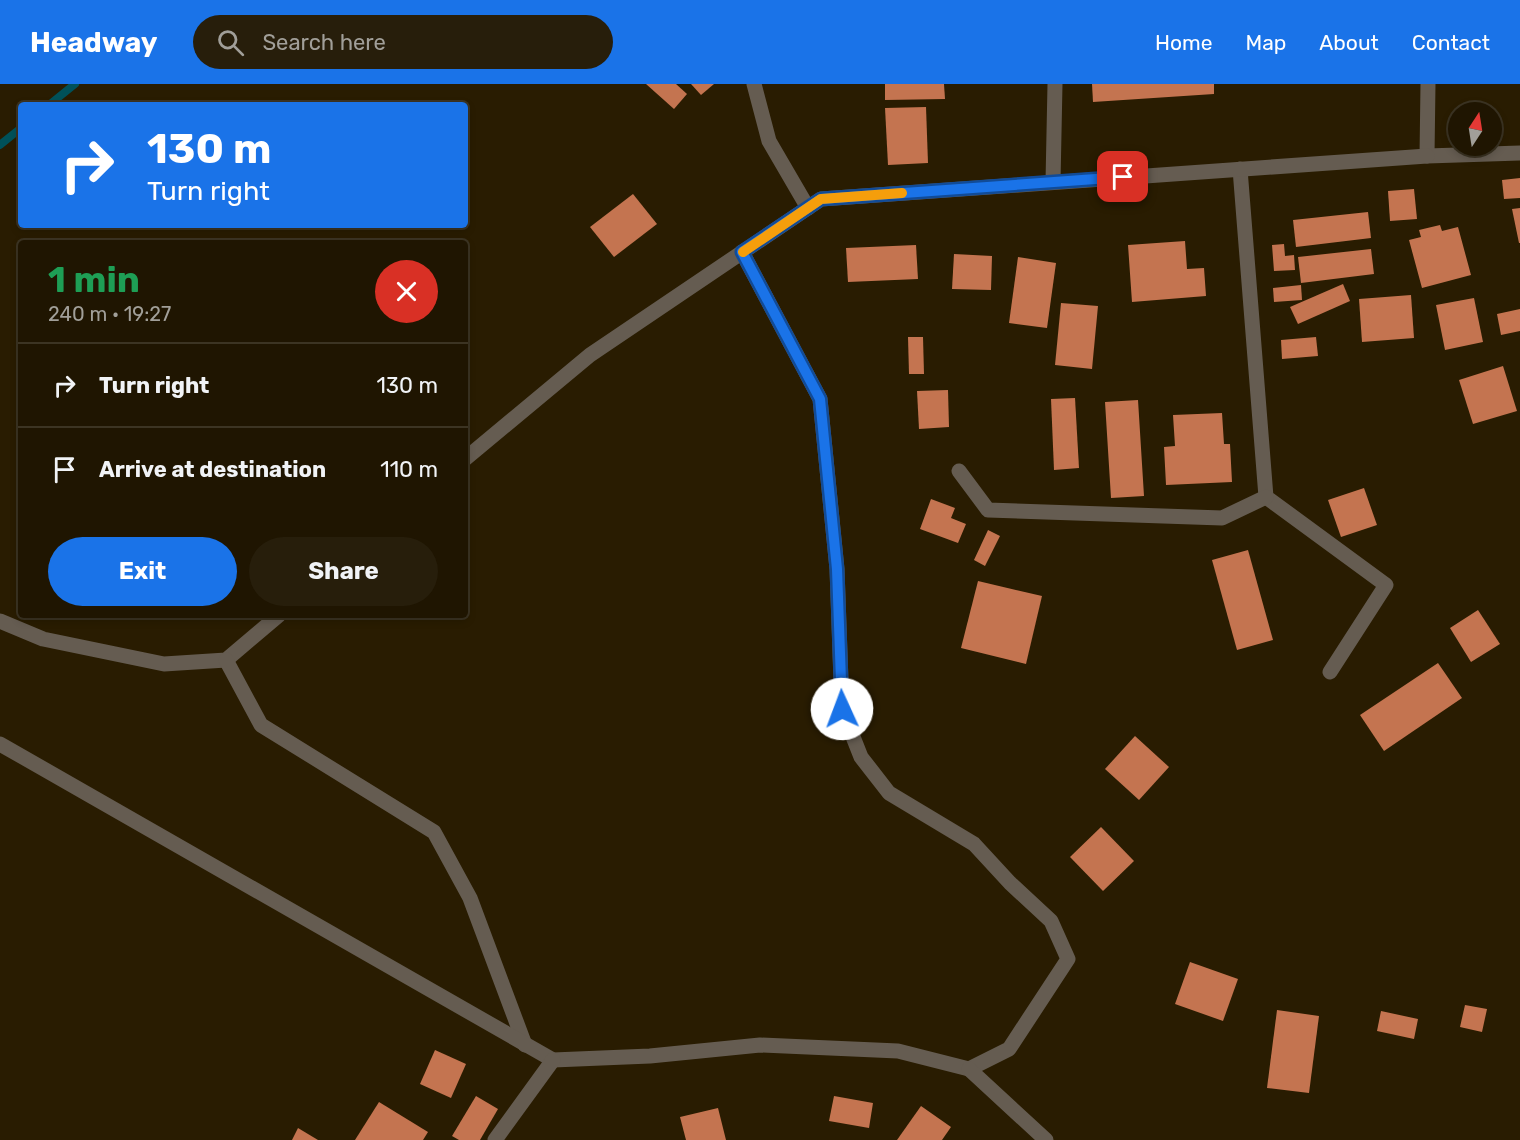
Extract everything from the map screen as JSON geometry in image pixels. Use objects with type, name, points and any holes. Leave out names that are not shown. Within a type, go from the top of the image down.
[{"type":"street","points":[[754,84],[769,141],[808,208]]},
{"type":"street","points":[[1053,182],[1055,84]]},
{"type":"street","points":[[1427,156],[1428,84]]},
{"type":"street","points":[[468,457],[590,355],[821,199],[1427,156],[1520,153]]},
{"type":"street","points":[[1240,169],[1266,497],[1386,585],[1330,672]]},
{"type":"street","points":[[742,252],[820,399],[837,569],[842,709],[861,757],[889,793],[974,844],[1010,883],[1051,921],[1068,959],[1009,1049],[969,1068]]},
{"type":"street","points":[[959,471],[988,510],[1222,518],[1266,497]]},
{"type":"street","points":[[0,621],[43,639],[164,664],[226,660],[275,618]]},
{"type":"street","points":[[226,660],[261,725],[434,832],[470,898],[525,1045]]},
{"type":"street","points":[[0,744],[553,1060],[650,1056],[760,1045],[898,1051],[969,1068],[1046,1140]]},
{"type":"street","points":[[495,1140],[553,1060]]},
{"type":"building","points":[[646,84],[676,84],[687,94],[674,109]]},
{"type":"building","points":[[691,84],[714,84],[701,95]]},
{"type":"building","points":[[885,84],[944,84],[945,99],[885,100]]},
{"type":"building","points":[[1092,84],[1214,84],[1214,94],[1093,102]]},
{"type":"building","points":[[926,107],[928,163],[888,165],[885,108]]},
{"type":"building","points":[[1520,178],[1520,198],[1504,199],[1502,180]]},
{"type":"building","points":[[1414,189],[1417,219],[1390,221],[1388,191]]},
{"type":"building","points":[[633,194],[657,224],[614,257],[590,227]]},
{"type":"building","points":[[1520,208],[1520,243],[1519,243],[1512,209]]},
{"type":"building","points":[[1368,212],[1371,238],[1296,247],[1293,220]]},
{"type":"building","points":[[1440,225],[1442,231],[1458,227],[1471,275],[1422,288],[1409,240],[1421,237],[1419,230]]},
{"type":"building","points":[[1185,241],[1187,269],[1204,268],[1206,296],[1132,302],[1128,245]]},
{"type":"building","points":[[1284,244],[1285,256],[1294,255],[1295,270],[1274,271],[1272,245]]},
{"type":"building","points":[[916,245],[918,279],[848,282],[846,248]]},
{"type":"building","points":[[1371,249],[1374,274],[1301,283],[1298,257]]},
{"type":"building","points":[[954,254],[992,256],[991,290],[952,289]]},
{"type":"building","points":[[1018,257],[1056,263],[1047,328],[1009,323]]},
{"type":"building","points":[[1343,284],[1350,301],[1298,324],[1290,307]]},
{"type":"building","points":[[1301,285],[1302,300],[1274,302],[1273,288]]},
{"type":"building","points":[[1411,295],[1414,338],[1362,342],[1359,299]]},
{"type":"building","points":[[1474,298],[1483,342],[1445,350],[1436,305]]},
{"type":"building","points":[[1061,303],[1098,306],[1092,369],[1055,365]]},
{"type":"building","points":[[1520,309],[1520,331],[1501,335],[1497,314]]},
{"type":"building","points":[[908,337],[923,337],[924,374],[909,374]]},
{"type":"building","points":[[1316,337],[1318,356],[1282,359],[1281,340]]},
{"type":"building","points":[[1503,366],[1517,411],[1473,424],[1459,380]]},
{"type":"building","points":[[948,390],[949,427],[919,429],[917,391]]},
{"type":"building","points":[[1075,398],[1079,468],[1054,470],[1051,399]]},
{"type":"building","points":[[1138,400],[1144,496],[1111,498],[1105,402]]},
{"type":"building","points":[[1222,413],[1224,444],[1230,444],[1232,482],[1166,485],[1164,447],[1175,446],[1173,415]]},
{"type":"building","points":[[1364,488],[1377,525],[1341,537],[1328,500]]},
{"type":"building","points":[[931,499],[955,508],[951,518],[966,524],[958,543],[920,529]]},
{"type":"building","points":[[988,530],[1000,536],[985,566],[974,560]]},
{"type":"building","points":[[1248,550],[1273,640],[1237,650],[1212,560]]},
{"type":"building","points":[[978,581],[1042,596],[1026,664],[961,648]]},
{"type":"building","points":[[1478,610],[1500,644],[1471,662],[1450,628]]},
{"type":"building","points":[[1438,663],[1462,698],[1384,751],[1360,715]]},
{"type":"building","points":[[1135,736],[1169,767],[1139,800],[1105,769]]},
{"type":"building","points":[[1101,827],[1134,861],[1103,891],[1070,857]]},
{"type":"building","points":[[1190,962],[1238,979],[1223,1021],[1175,1004]]},
{"type":"building","points":[[1465,1005],[1487,1009],[1482,1032],[1460,1027]]},
{"type":"building","points":[[1277,1010],[1319,1016],[1309,1093],[1267,1088]]},
{"type":"building","points":[[1381,1011],[1418,1019],[1414,1039],[1377,1031]]},
{"type":"building","points":[[435,1050],[466,1064],[451,1098],[420,1084]]},
{"type":"building","points":[[476,1096],[498,1109],[480,1140],[459,1140],[452,1136]]},
{"type":"building","points":[[834,1096],[873,1103],[869,1128],[829,1121]]},
{"type":"building","points":[[379,1102],[428,1132],[423,1140],[355,1140]]},
{"type":"building","points":[[921,1106],[951,1127],[942,1140],[897,1140]]},
{"type":"building","points":[[718,1108],[726,1140],[686,1140],[680,1117]]},
{"type":"building","points":[[298,1128],[318,1140],[292,1140]]},
{"type":"waterway","points":[[53,102],[75,84]]},
{"type":"waterway","points":[[0,145],[18,130]]},
{"type":"slow traffic","points":[[743,252],[821,199],[902,193]]},
{"type":"route","points":[[842,709],[837,569],[820,399],[742,252],[821,199],[1123,177]]}]
